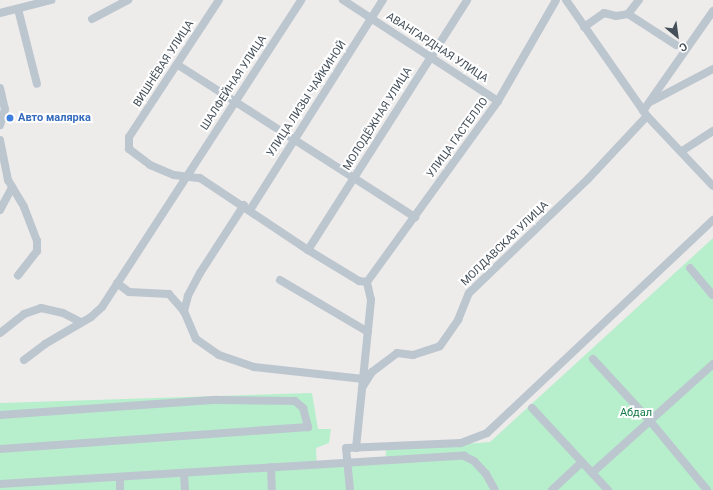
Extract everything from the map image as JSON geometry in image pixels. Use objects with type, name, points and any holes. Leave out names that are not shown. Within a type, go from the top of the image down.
[{"type":"street","points":[[0,13],[51,0]]},
{"type":"street","points":[[92,19],[128,0]]},
{"type":"street","name":"ВИШНЁВАЯ УЛИЦА","points":[[186,178],[150,165],[133,153],[128,141],[178,65],[218,0]]},
{"type":"street","name":"ШАЛФЕЙНАЯ УЛИЦА","points":[[24,360],[45,344],[81,322],[102,306],[186,178],[234,100],[301,0]]},
{"type":"street","name":"АВАНГАРДНАЯ УЛИЦА","points":[[343,0],[372,18],[429,58],[498,101]]},
{"type":"street","name":"УЛИЦА ЛИЗЫ ЧАЙКИНОЙ","points":[[184,311],[200,273],[294,139],[383,0]]},
{"type":"street","name":"МОЛОДЁЖНАЯ УЛИЦА","points":[[308,250],[429,58],[468,0]]},
{"type":"street","name":"УЛИЦА ГАСТЕЛЛО","points":[[367,282],[498,101],[556,0]]},
{"type":"street","points":[[566,0],[645,114],[682,151],[713,186]]},
{"type":"street","points":[[628,14],[639,0]]},
{"type":"street","points":[[18,9],[37,84]]},
{"type":"street","name":"МОЛДАВСКАЯ УЛИЦА","points":[[362,388],[372,372],[397,353],[413,355],[440,346],[458,320],[469,293],[588,179],[645,114],[651,101],[713,11]]},
{"type":"street","points":[[584,27],[604,13],[616,16],[628,14],[676,45]]},
{"type":"street","points":[[178,65],[415,217]]},
{"type":"street","points":[[651,101],[713,69]]},
{"type":"street","points":[[0,88],[5,109],[1,122]]},
{"type":"street","points":[[682,151],[713,131]]},
{"type":"street","points":[[0,140],[8,180],[24,207],[37,241],[37,252],[18,275]]},
{"type":"street","points":[[186,178],[197,176],[247,207],[308,250],[359,281],[367,282],[371,300],[356,448]]},
{"type":"street","points":[[0,210],[12,187]]},
{"type":"street","points":[[350,490],[346,448],[461,443],[487,433],[713,220]]},
{"type":"street","points":[[690,268],[713,295]]},
{"type":"street","points":[[280,280],[368,332]]},
{"type":"street","points":[[117,283],[129,292],[169,294],[184,311],[188,326],[203,346],[240,363],[254,367],[363,378]]},
{"type":"street","points":[[0,333],[24,314],[41,308],[63,313],[81,322]]},
{"type":"street","points":[[593,359],[650,421],[707,490]]},
{"type":"street","points":[[592,473],[713,364]]},
{"type":"street","points":[[0,415],[216,400],[295,402],[302,408],[308,427],[0,449]]},
{"type":"street","points":[[532,408],[608,490]]},
{"type":"street","points":[[0,484],[464,456],[474,461],[486,474],[496,490]]},
{"type":"street","points":[[552,490],[582,462]]},
{"type":"street","points":[[271,467],[272,490]]},
{"type":"street","points":[[184,473],[185,490]]},
{"type":"street","points":[[120,477],[120,490]]},
{"type":"green space","name":"Абдал","points":[[713,238],[713,490],[0,490],[0,403],[312,393],[318,429],[331,429],[329,443],[316,448],[317,467],[385,464],[386,450],[490,442]]},
{"type":"place","name":"Авто малярка","points":[[10,118]]}]
